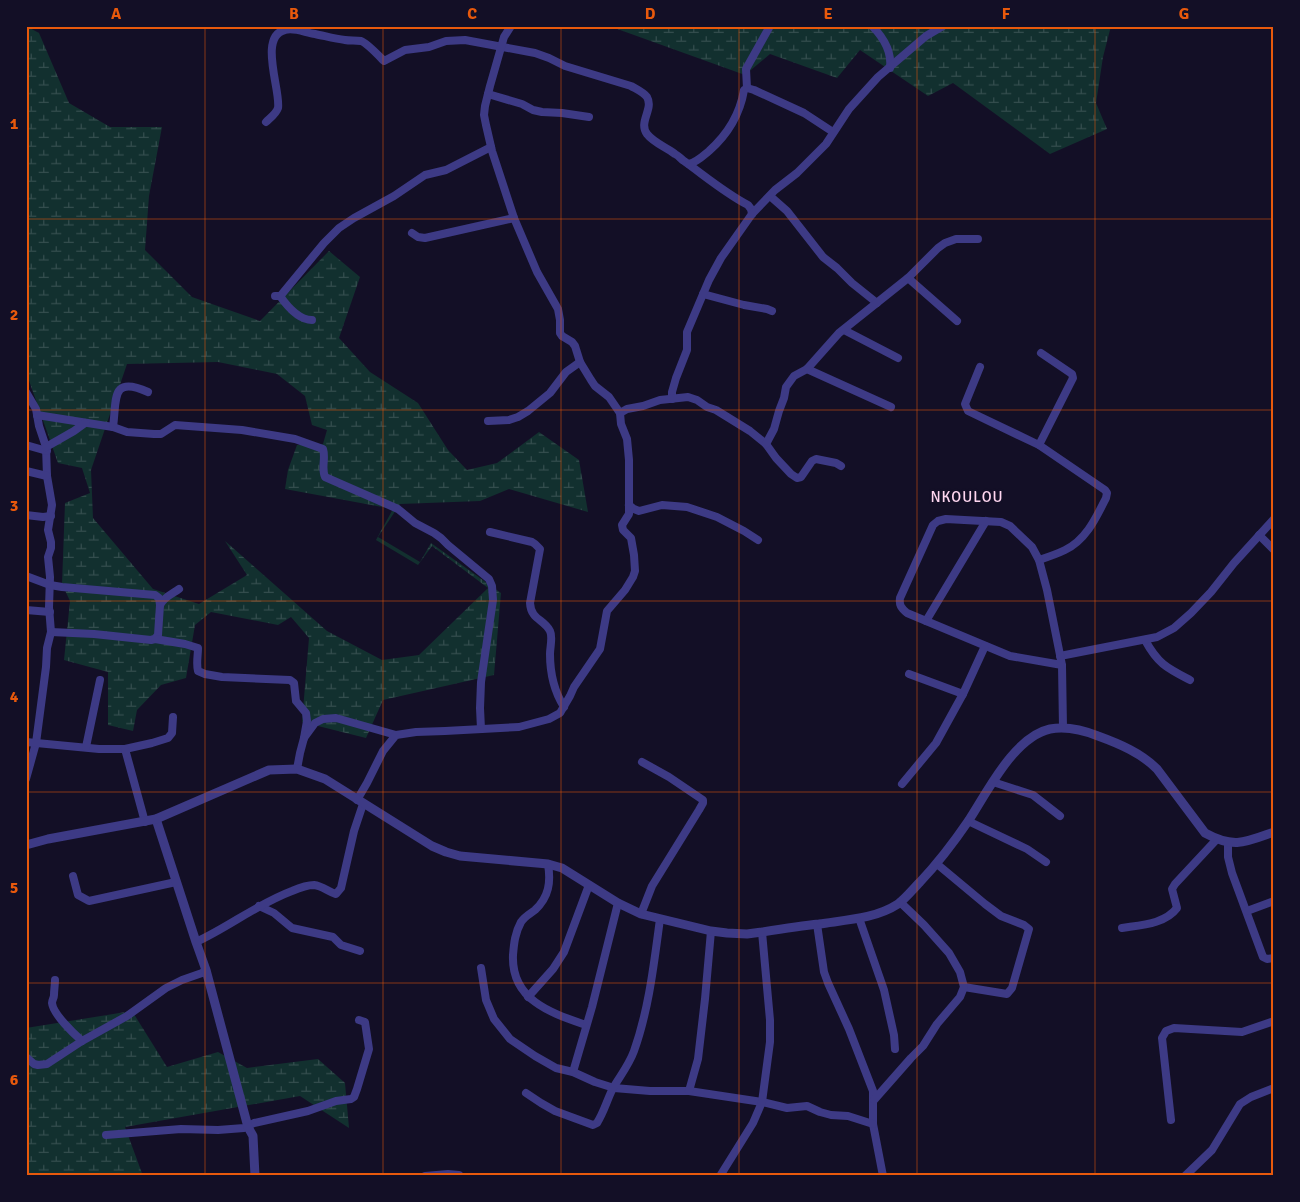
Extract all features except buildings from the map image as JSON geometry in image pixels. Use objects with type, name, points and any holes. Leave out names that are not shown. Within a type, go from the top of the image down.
[{"type":"street","points":[[304,738],[315,722],[323,719],[336,718],[396,735],[528,725],[554,717],[560,713],[574,687],[600,649],[607,611],[625,590],[635,571],[631,538],[623,530],[622,525],[629,514],[629,451],[621,424],[620,413],[608,397],[595,386],[580,362],[572,342],[560,333],[558,309],[537,272],[514,218],[491,147],[484,115],[500,48],[511,26]]},
{"type":"street","points":[[689,164],[703,157],[728,131],[742,103],[744,90],[747,88],[746,68],[770,26]]},
{"type":"street","points":[[872,26],[888,49],[891,56],[890,68]]},
{"type":"street","points":[[672,399],[678,371],[687,350],[687,332],[709,280],[721,258],[752,214],[820,150],[849,109],[878,77],[926,36],[943,26]]},
{"type":"street","points":[[266,122],[275,114],[278,107],[273,76],[272,52],[275,38],[279,32],[284,30],[292,29],[330,38],[362,41],[384,61],[405,50],[429,47],[446,41],[465,40],[479,42],[500,48],[535,53],[565,66],[631,86],[639,91],[648,100],[643,125],[646,132],[655,141],[676,154],[713,183],[748,205],[752,214]]},
{"type":"street","points":[[747,88],[804,113],[833,132]]},
{"type":"street","points":[[488,94],[522,104],[533,110],[589,117]]},
{"type":"street","points":[[312,320],[306,320],[301,317],[277,296],[339,228],[394,196],[425,175],[446,170],[491,147]]},
{"type":"street","points":[[770,196],[788,211],[823,256],[838,268],[852,284],[877,303]]},
{"type":"street","points":[[412,233],[418,237],[426,238],[514,218]]},
{"type":"street","points":[[766,444],[774,429],[788,385],[794,376],[807,369],[844,330],[908,278],[938,248],[956,239],[978,239]]},
{"type":"street","points":[[908,278],[957,321]]},
{"type":"street","points":[[703,294],[744,305],[768,308],[772,311]]},
{"type":"street","points":[[844,330],[898,358]]},
{"type":"street","points":[[1038,445],[1074,378],[1072,374],[1040,353]]},
{"type":"street","points":[[488,421],[509,420],[528,411],[550,393],[566,372],[580,362]]},
{"type":"street","points":[[980,367],[965,404],[968,411],[1038,445],[1107,493],[1091,528],[1076,543],[1065,550],[1039,560]]},
{"type":"street","points":[[807,369],[891,407]]},
{"type":"street","points":[[113,427],[115,404],[121,387],[140,388],[148,392]]},
{"type":"street","points":[[26,392],[36,409],[46,449],[47,476],[52,505],[48,530],[51,542],[48,557],[51,632],[47,648],[36,743],[26,779]]},
{"type":"street","points":[[620,413],[627,409],[660,400],[688,397],[742,425],[766,444],[778,461],[796,478],[801,477],[816,459],[836,463],[841,466]]},
{"type":"street","points":[[37,415],[113,427],[127,432],[154,434],[161,434],[175,425],[242,430],[295,439],[323,449],[325,454],[323,473],[328,479],[398,509],[415,523],[441,538],[448,546],[489,579],[492,586],[493,600],[482,673],[480,699],[481,729]]},
{"type":"street","points":[[26,446],[46,449],[85,423]]},
{"type":"street","points":[[26,471],[47,476]]},
{"type":"street","points":[[629,506],[639,511],[662,505],[687,507],[717,517],[758,540]]},
{"type":"street","points":[[26,515],[51,516]]},
{"type":"street","points":[[1062,665],[1010,656],[907,613],[902,609],[899,604],[900,598],[934,525],[938,521],[946,519],[1001,522],[1010,526],[1032,547],[1039,560],[1047,590],[1062,665],[1063,728]]},
{"type":"street","points":[[1060,656],[1145,640],[1157,637],[1174,628],[1211,592],[1274,519]]},
{"type":"street","points":[[926,621],[986,521]]},
{"type":"street","points":[[490,532],[532,542],[540,549],[530,608],[533,614],[551,632],[550,662],[552,675],[557,694],[564,706]]},
{"type":"street","points":[[1259,535],[1274,550]]},
{"type":"street","points":[[26,576],[50,585],[155,595],[159,598],[160,605],[159,631],[155,639]]},
{"type":"street","points":[[160,605],[165,598],[179,589]]},
{"type":"street","points":[[26,610],[50,612]]},
{"type":"street","points":[[51,632],[155,639],[185,644],[198,648],[198,671],[205,674],[222,677],[290,680],[294,683],[296,702],[306,713],[307,721],[297,769]]},
{"type":"street","points":[[1145,640],[1158,660],[1190,680]]},
{"type":"street","points":[[902,784],[936,743],[964,694],[986,646]]},
{"type":"street","points":[[909,674],[964,694]]},
{"type":"street","points":[[86,747],[100,680]]},
{"type":"street","points":[[26,742],[125,749],[138,747],[168,738],[172,733],[173,717]]},
{"type":"street","points":[[26,845],[97,829],[156,819],[269,770],[297,769],[325,779],[432,846],[446,852],[460,856],[548,864],[562,868],[618,903],[641,914],[711,931],[762,932],[859,918],[886,911],[900,902],[937,864],[968,821],[1004,765],[1026,742],[1038,734],[1049,729],[1063,728],[1094,734],[1141,755],[1157,769],[1205,833],[1217,839],[1243,843],[1274,832]]},
{"type":"street","points":[[196,942],[258,906],[306,886],[321,887],[336,894],[338,892],[341,888],[360,802],[367,783],[383,751],[396,735]]},
{"type":"street","points":[[125,749],[145,822]]},
{"type":"street","points":[[641,914],[652,886],[703,803],[703,800],[642,762]]},
{"type":"street","points":[[993,782],[1033,795],[1060,816]]},
{"type":"street","points":[[156,819],[206,970],[248,1127],[253,1136],[255,1176]]},
{"type":"street","points":[[968,821],[1027,849],[1046,862]]},
{"type":"street","points":[[1122,928],[1152,923],[1173,914],[1177,908],[1172,889],[1217,839]]},
{"type":"street","points":[[1228,842],[1228,857],[1232,873],[1263,956],[1267,959],[1274,958]]},
{"type":"street","points":[[548,864],[549,887],[541,904],[523,919],[514,939],[513,961],[515,977],[519,986],[528,997],[538,1005],[556,1015],[586,1025]]},
{"type":"street","points":[[937,864],[1001,916],[1024,925],[1029,929],[1012,988],[1007,994],[964,987]]},
{"type":"street","points":[[73,876],[78,895],[89,901],[176,882]]},
{"type":"street","points":[[528,997],[564,952],[589,885]]},
{"type":"street","points":[[1247,911],[1274,901]]},
{"type":"street","points":[[874,1100],[923,1046],[937,1024],[960,997],[964,987],[960,972],[949,953],[900,902]]},
{"type":"street","points":[[573,1072],[592,1007],[618,903]]},
{"type":"street","points":[[258,906],[274,913],[292,928],[333,937],[341,945],[360,951]]},
{"type":"street","points":[[859,918],[884,990],[894,1035],[895,1049]]},
{"type":"street","points":[[526,1093],[555,1111],[594,1125],[597,1123],[634,1050],[652,976],[660,919]]},
{"type":"street","points":[[817,924],[824,972],[828,984],[873,1091],[873,1124],[883,1176]]},
{"type":"street","points":[[689,1091],[698,1059],[711,931]]},
{"type":"street","points":[[720,1176],[753,1123],[762,1102],[770,1042],[770,1020],[762,932]]},
{"type":"street","points":[[481,968],[486,1000],[494,1019],[510,1039],[534,1056],[556,1068],[573,1072],[614,1088],[650,1091],[689,1091],[762,1102],[787,1108],[807,1106],[825,1114],[848,1116],[873,1124]]},
{"type":"street","points":[[26,1057],[34,1064],[47,1064],[82,1041],[127,1016],[166,988],[206,970]]},
{"type":"street","points":[[55,980],[52,1003],[54,1008],[66,1026],[82,1041]]},
{"type":"street","points":[[106,1135],[181,1130],[229,1130],[308,1112],[326,1104],[351,1100],[357,1089],[369,1049],[365,1022],[359,1020]]},
{"type":"street","points":[[1171,1120],[1162,1038],[1166,1031],[1174,1028],[1242,1032],[1274,1021]]},
{"type":"street","points":[[1185,1176],[1212,1150],[1240,1104],[1251,1096],[1274,1088]]},
{"type":"street","points":[[425,1176],[459,1174]]},
{"type":"green space","points":[[26,26],[39,33],[69,103],[110,127],[162,127],[149,196],[145,250],[192,297],[260,321],[329,251],[360,277],[339,338],[370,372],[418,403],[448,450],[467,470],[497,463],[539,432],[579,460],[588,512],[509,489],[480,501],[400,504],[378,537],[420,562],[431,543],[501,593],[494,675],[383,700],[366,738],[302,722],[309,638],[291,617],[278,625],[211,612],[195,625],[186,678],[161,685],[137,710],[133,731],[108,725],[108,672],[64,660],[70,601],[62,584],[65,503],[90,493],[82,468],[58,463],[26,372]],"holes":[[[218,362],[277,374],[305,396],[312,425],[327,430],[323,444],[297,445],[288,470],[285,489],[393,509],[376,540],[418,565],[432,546],[488,588],[419,655],[382,660],[327,631],[225,541],[247,575],[199,604],[153,589],[93,518],[91,470],[127,364]]]},
{"type":"green space","points":[[609,26],[1111,26],[1103,57],[1096,103],[1107,129],[1050,154],[953,83],[928,96],[860,50],[837,78],[770,54],[745,75]]},
{"type":"green space","points":[[132,1011],[167,1067],[218,1052],[247,1068],[318,1059],[345,1083],[349,1128],[300,1096],[125,1127],[143,1176],[26,1176],[26,1028]]},
{"type":"district","name":"NKOULOU","points":[[967,497]]}]
